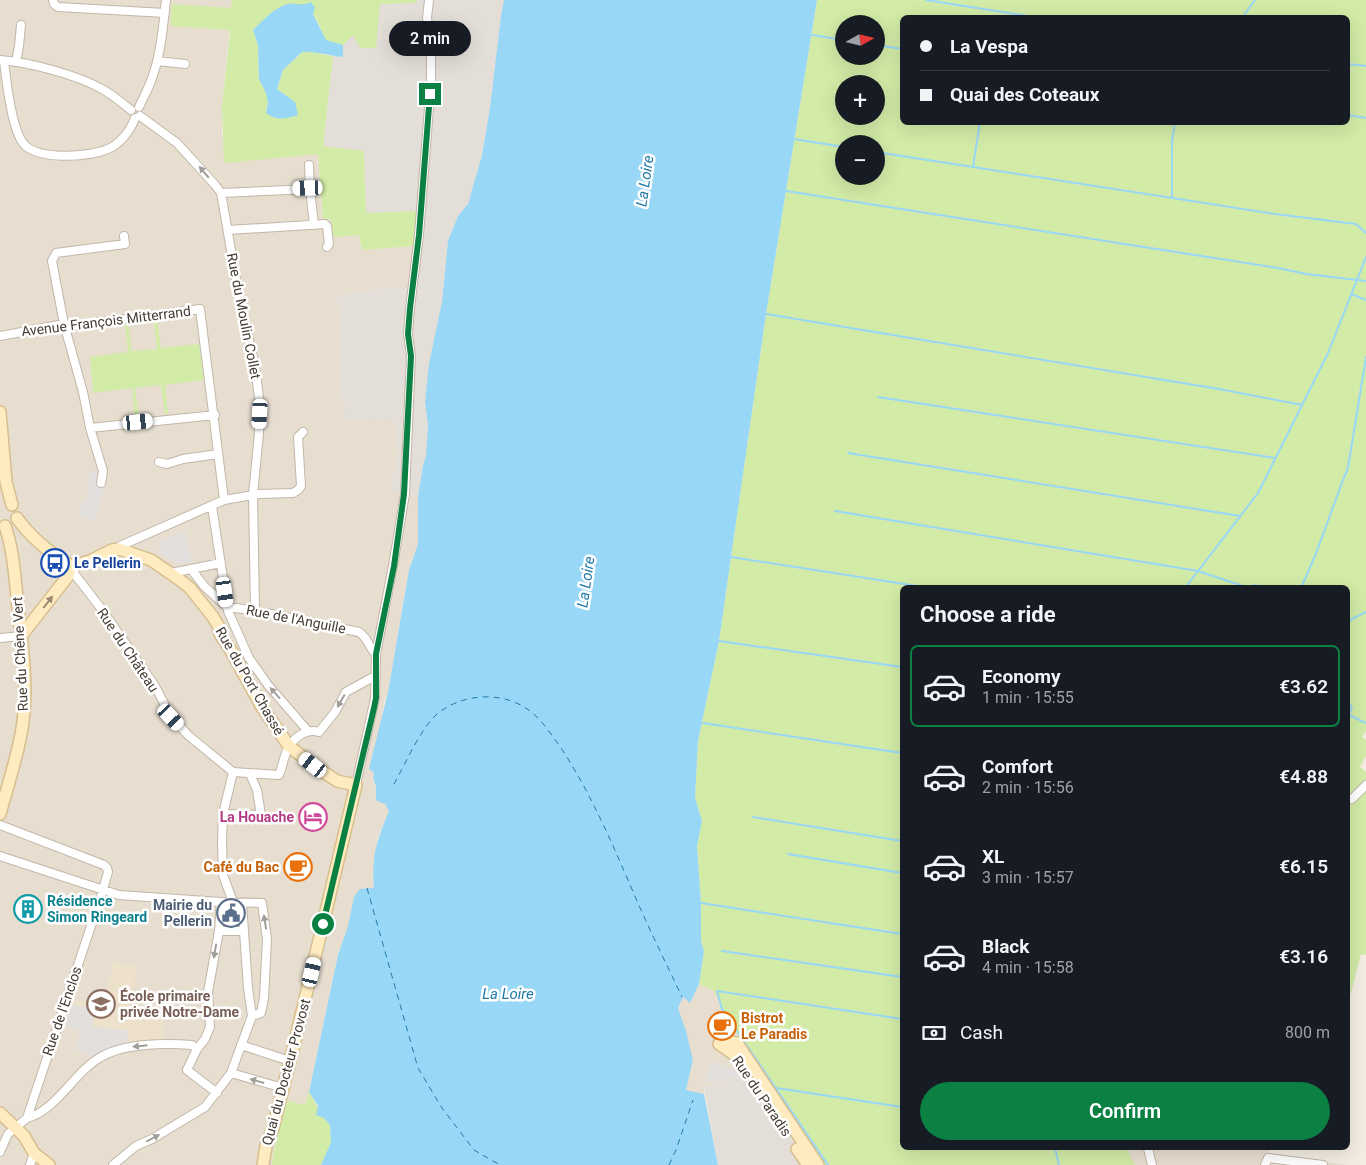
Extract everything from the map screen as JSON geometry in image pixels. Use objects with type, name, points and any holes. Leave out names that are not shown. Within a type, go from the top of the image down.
[{"type":"street","points":[[53,0],[54,4],[58,7],[165,13]]},
{"type":"street","points":[[135,108],[101,89],[39,67],[2,60],[17,129],[23,142],[31,150],[42,154],[56,155],[95,154],[109,149],[120,142],[138,117],[131,115],[152,79],[157,61],[166,0]]},
{"type":"street","points":[[356,786],[376,698],[376,654],[394,566],[404,494],[411,356],[409,327],[419,235],[431,82],[431,44],[427,18],[429,0]]},
{"type":"street","points":[[16,62],[21,25]]},
{"type":"street","points":[[157,61],[185,64]]},
{"type":"street","name":"Rue du Moulin Collet","points":[[138,117],[177,143],[220,193],[239,297],[255,367],[260,405],[253,495],[254,610]]},
{"type":"street","points":[[309,165],[314,225]]},
{"type":"street","points":[[220,193],[310,189]]},
{"type":"street","points":[[228,230],[325,224],[327,226],[329,244],[326,247]]},
{"type":"street","points":[[101,483],[104,471],[90,428],[83,392],[64,324],[52,261],[56,253],[125,244],[124,236]]},
{"type":"street","name":"Avenue François Mitterrand","points":[[0,336],[64,324],[70,326],[80,325],[200,309],[224,500]]},
{"type":"street","name":"Rue du Chêne Vert","points":[[0,412],[6,482],[5,504],[16,509],[9,523],[25,690],[23,724],[0,814]]},
{"type":"street","points":[[90,428],[214,415]]},
{"type":"street","points":[[0,638],[21,636],[68,576],[71,566],[90,561],[112,550],[119,549],[120,546],[224,500],[253,495],[293,493],[298,490],[301,486],[298,437],[304,432]]},
{"type":"street","points":[[160,462],[167,464],[183,459],[218,454]]},
{"type":"street","points":[[212,506],[227,607],[248,658],[268,686],[310,730],[320,732],[346,692],[375,676]]},
{"type":"street","name":"Rue du Château","points":[[9,523],[71,566],[76,576],[103,611],[155,686],[171,717],[188,736],[233,772]]},
{"type":"street","name":"Rue du Port Chassé","points":[[119,549],[151,560],[190,588],[213,617],[219,627],[220,634],[262,706],[289,746],[337,782],[356,786]]},
{"type":"street","points":[[171,573],[221,563]]},
{"type":"street","name":"Rue de l'Anguille","points":[[191,569],[204,586],[227,607],[254,610],[359,632],[365,637],[376,654]]},
{"type":"street","points":[[233,902],[223,875],[222,841],[223,814],[233,772],[280,775],[289,746],[310,730]]},
{"type":"street","points":[[223,814],[261,815],[257,790],[250,774]]},
{"type":"street","points":[[1352,799],[1366,785]]},
{"type":"street","name":"Quai du Docteur Provost","points":[[262,1165],[290,1061],[356,786]]},
{"type":"street","name":"Rue de l'Enclos","points":[[0,825],[108,868],[103,890],[26,1118],[8,1132]]},
{"type":"street","points":[[0,856],[119,895],[262,903],[268,939],[264,998],[261,1013],[252,1016]]},
{"type":"street","points":[[217,1093],[187,1070],[210,1027],[208,992],[221,902]]},
{"type":"street","points":[[113,1165],[136,1146],[152,1139],[204,1107],[231,1073],[252,1016],[248,988],[242,903]]},
{"type":"street","points":[[218,931],[244,931]]},
{"type":"street","name":"Rue du Paradis","points":[[808,1165],[735,1055],[719,1044],[737,1043],[818,1165]]},
{"type":"street","points":[[26,1118],[33,1116],[51,1104],[100,1057],[121,1049],[152,1045],[192,1044],[197,1050]]},
{"type":"street","points":[[241,1045],[290,1061]]},
{"type":"street","points":[[231,1073],[283,1088]]},
{"type":"street","points":[[0,1113],[8,1132],[0,1152]]},
{"type":"street","points":[[8,1132],[24,1136],[34,1153],[50,1165]]},
{"type":"street","points":[[1148,1150],[1152,1165]]},
{"type":"street","points":[[30,1165],[34,1153]]},
{"type":"street","points":[[1266,1162],[1323,1165]]},
{"type":"shaded area","points":[[0,0],[232,0],[222,107],[222,137],[318,154],[323,219],[331,219],[359,235],[362,250],[415,246],[409,289],[390,287],[337,297],[340,323],[340,398],[345,398],[396,421],[398,457],[390,492],[418,497],[418,544],[409,570],[388,692],[384,702],[373,781],[376,787],[375,796],[385,804],[389,811],[378,837],[373,880],[374,888],[354,897],[348,926],[338,955],[305,1106],[287,1101],[272,1165],[0,1165]]},
{"type":"shaded area","points":[[418,0],[504,0],[482,155],[468,204],[458,216],[448,241],[442,302],[425,402],[428,425],[426,456],[418,497],[389,492],[398,457],[396,421],[344,420],[345,398],[340,398],[340,323],[337,296],[390,287],[409,288],[415,246],[416,211],[366,213],[364,152],[323,146],[333,56],[343,56],[343,45],[380,4],[414,3]]},
{"type":"shaded area","points":[[101,469],[106,482],[94,522],[78,515],[82,502],[86,503],[89,491],[86,479],[93,471]]},
{"type":"shaded area","points":[[186,531],[192,562],[179,564],[162,555],[158,541]]},
{"type":"shaded area","points":[[323,940],[328,941],[305,1036],[300,1035]]},
{"type":"shaded area","name":"École primaire privée Notre-Dame","points":[[112,962],[136,965],[132,1005],[164,1008],[162,1041],[127,1046],[93,1027],[94,1008],[69,1004],[71,1000],[103,1003],[110,979]]},
{"type":"shaded area","points":[[699,984],[713,990],[736,1032],[759,1068],[745,1077],[704,1087],[704,1094],[686,1090],[693,1060],[678,1008],[682,997],[691,1002]]},
{"type":"shaded area","points":[[69,1004],[94,1008],[93,1027],[128,1030],[127,1046],[99,1053],[94,1058],[74,1049],[79,1031],[60,1024]]},
{"type":"shaded area","points":[[709,1061],[738,1072],[741,1077],[705,1084]]},
{"type":"shaded area","points":[[759,1068],[825,1165],[718,1165],[704,1087],[745,1077]]},
{"type":"shaded area","points":[[1128,1150],[1270,1150],[1269,1153],[1347,1165],[1136,1165],[1130,1157]]},
{"type":"green space","points":[[232,0],[418,0],[414,3],[380,4],[376,48],[360,48],[353,35],[343,45],[326,41],[314,16],[307,11],[299,9],[282,11],[267,19],[253,30],[258,45],[259,79],[266,93],[268,103],[266,112],[294,102],[277,89],[283,70],[302,52],[333,56],[323,146],[364,151],[366,213],[416,211],[415,246],[362,250],[359,235],[333,237],[331,219],[323,220],[318,154],[224,163],[222,107],[230,30],[170,26],[172,4],[231,8]]},
{"type":"green space","points":[[817,0],[1366,0],[1366,731],[1362,737],[1366,740],[1366,756],[1360,767],[1366,772],[1366,955],[1361,954],[1350,996],[1350,585],[900,585],[900,1150],[1128,1150],[1130,1157],[1136,1165],[825,1165],[736,1032],[713,990],[699,984],[704,951],[701,941],[701,903],[697,846],[702,821],[695,798],[698,741],[719,641],[766,314]]},
{"type":"green space","points":[[157,319],[161,348],[199,344],[204,380],[165,385],[168,414],[165,414],[161,385],[135,388],[139,417],[135,418],[132,388],[93,393],[90,357],[128,352],[125,324],[128,323],[132,351],[157,349],[154,320]]},
{"type":"green space","points":[[309,1092],[321,1114],[330,1125],[331,1142],[321,1165],[272,1165],[287,1101],[305,1105]]},
{"type":"water","name":"La Loire","points":[[504,0],[817,0],[766,314],[719,641],[698,741],[695,798],[702,821],[697,846],[701,903],[701,941],[704,951],[699,984],[690,1003],[683,997],[678,1008],[693,1060],[686,1090],[704,1094],[718,1165],[321,1165],[331,1142],[330,1125],[324,1118],[316,1115],[318,1106],[309,1092],[338,955],[348,926],[354,897],[360,889],[374,888],[374,857],[389,811],[385,804],[377,801],[376,786],[373,779],[374,773],[369,769],[388,692],[409,570],[418,544],[418,497],[426,456],[428,425],[425,402],[429,364],[442,302],[448,241],[458,216],[468,204],[482,155]]},
{"type":"water","points":[[311,2],[315,8],[313,14],[326,40],[343,45],[343,57],[302,52],[283,70],[277,89],[295,102],[298,115],[285,118],[274,117],[266,113],[268,103],[266,93],[259,79],[258,45],[253,30],[278,8],[291,4]]},
{"type":"waterway","points":[[926,0],[1022,15]]},
{"type":"waterway","points":[[1244,15],[1255,0]]},
{"type":"waterway","points":[[812,35],[835,39]]},
{"type":"waterway","points":[[885,46],[900,49]]},
{"type":"waterway","points":[[1350,64],[1366,66]]},
{"type":"waterway","points":[[1350,115],[1366,118]]},
{"type":"waterway","points":[[973,167],[980,125]]},
{"type":"waterway","points":[[1172,197],[1172,141],[1175,125]]},
{"type":"waterway","points":[[794,139],[835,146]]},
{"type":"waterway","points":[[885,153],[1275,214],[1356,224],[1366,233]]},
{"type":"waterway","points":[[786,191],[1278,268],[1306,274],[1366,281]]},
{"type":"waterway","points":[[1187,585],[1258,493],[1328,353],[1366,257]]},
{"type":"waterway","points":[[1351,294],[1366,300]]},
{"type":"waterway","points":[[766,314],[1219,389],[1302,405]]},
{"type":"waterway","points":[[1302,585],[1348,468],[1366,357]]},
{"type":"waterway","points":[[878,397],[1275,458]]},
{"type":"waterway","points":[[848,453],[1240,516]]},
{"type":"waterway","points":[[835,511],[1198,571],[1240,585]]},
{"type":"waterway","points":[[731,557],[911,585]]},
{"type":"waterway","points":[[1350,620],[1366,612]]},
{"type":"waterway","points":[[719,641],[900,667]]},
{"type":"waterway","points":[[1350,704],[1352,707],[1350,712]]},
{"type":"waterway","points":[[1350,715],[1366,723]]},
{"type":"waterway","points":[[703,723],[900,753]]},
{"type":"waterway","points":[[753,817],[900,841]]},
{"type":"waterway","points":[[788,854],[900,873]]},
{"type":"waterway","points":[[701,903],[900,934]]},
{"type":"waterway","points":[[722,951],[900,977]]},
{"type":"waterway","points":[[828,1165],[722,1009],[717,991],[900,1019]]},
{"type":"waterway","points":[[776,1088],[900,1107]]},
{"type":"waterway","points":[[1055,1150],[1059,1165]]},
{"type":"ferry route","points":[[394,784],[423,731],[435,716],[445,708],[469,699],[495,697],[519,704],[530,711],[559,745],[591,799],[682,997]]},
{"type":"ferry route","points":[[367,888],[418,1068],[442,1108],[474,1150],[500,1165]]},
{"type":"ferry route","points":[[669,1165],[693,1100]]},
{"type":"place","name":"Le Pellerin","points":[[55,563]]},
{"type":"place","name":"La Houache","points":[[313,817]]},
{"type":"place","name":"Café du Bac","points":[[298,867]]},
{"type":"place","name":"Résidence Simon Ringeard","points":[[28,909]]},
{"type":"place","name":"Mairie du Pellerin","points":[[231,913]]},
{"type":"place","name":"École primaire privée Notre-Dame","points":[[101,1004]]},
{"type":"place","name":"Bistrot Le Paradis","points":[[722,1026]]},
{"type":"route","points":[[323,924],[376,698],[376,654],[394,566],[403,507],[407,465],[411,356],[408,334],[419,235],[422,177],[430,94]]}]
